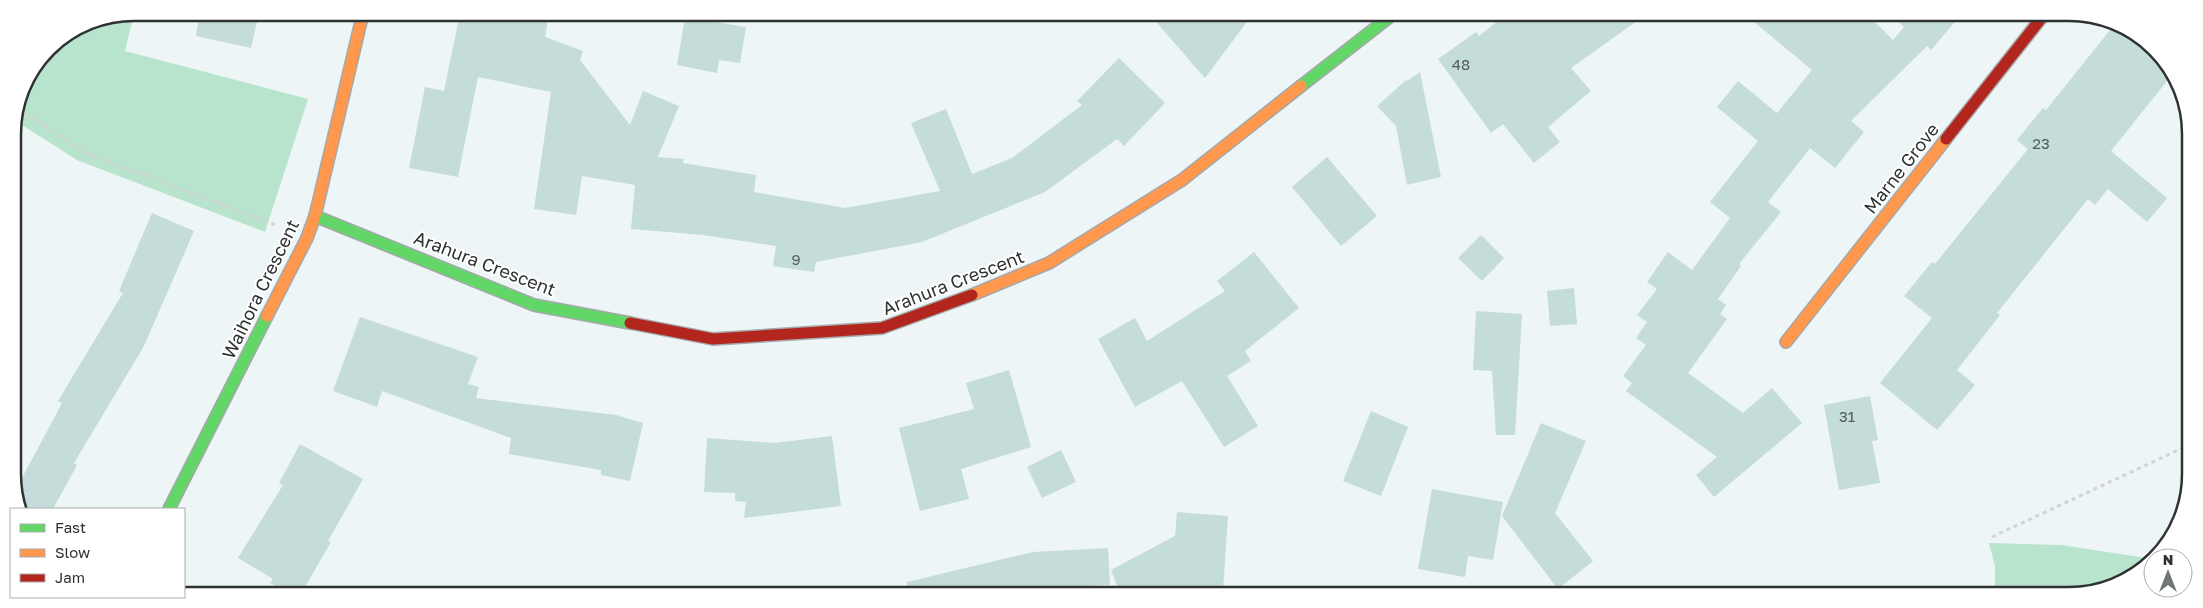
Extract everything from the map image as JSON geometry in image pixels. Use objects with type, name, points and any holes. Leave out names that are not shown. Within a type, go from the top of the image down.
[{"type":"street","name":"Waihora Crescent","points":[[170,508],[307,238],[315,216],[361,21]]},
{"type":"street","name":"Arahura Crescent","points":[[315,216],[534,305],[713,339],[882,328],[978,293],[1049,264],[1182,180],[1384,21]]},
{"type":"street","name":"Marne Grove","points":[[1786,342],[2039,21]]},
{"type":"path","points":[[23,114],[86,153],[307,238]]},
{"type":"path","points":[[1992,537],[2182,448]]},
{"type":"green space","points":[[132,21],[125,51],[308,99],[265,232],[77,160],[21,125],[25,105],[33,84],[54,54],[78,36],[112,23]]},
{"type":"green space","points":[[1989,543],[2061,545],[2143,557],[2125,572],[2091,585],[2076,587],[1995,587],[1995,566]]},
{"type":"building","points":[[199,21],[257,21],[251,48],[196,36]]},
{"type":"building","points":[[458,21],[548,21],[545,37],[583,51],[580,60],[630,125],[643,91],[679,106],[658,157],[684,159],[683,163],[756,175],[754,192],[845,208],[940,191],[911,123],[946,109],[972,174],[1012,158],[1082,105],[1077,101],[1119,58],[1165,103],[1124,146],[1117,139],[1045,192],[922,242],[816,262],[814,272],[773,266],[776,246],[703,235],[631,229],[635,185],[582,176],[576,215],[534,209],[551,92],[478,77],[458,177],[409,168],[425,87],[444,91]]},
{"type":"building","points":[[684,21],[709,21],[746,27],[740,63],[719,60],[717,73],[677,65]]},
{"type":"building","points":[[1155,21],[1248,21],[1205,78]]},
{"type":"building","points":[[1498,21],[1637,21],[1571,68],[1591,91],[1548,127],[1560,142],[1534,163],[1503,124],[1491,133],[1438,59],[1476,32],[1479,36]]},
{"type":"building","points":[[1753,21],[1874,21],[1893,40],[1904,27],[1897,21],[1956,21],[1931,50],[1927,46],[1851,121],[1864,132],[1835,168],[1810,148],[1768,202],[1781,212],[1739,264],[1741,266],[1718,299],[1726,305],[1720,314],[1727,319],[1688,373],[1743,413],[1772,388],[1802,423],[1714,497],[1696,475],[1717,457],[1626,391],[1632,383],[1623,376],[1646,345],[1636,338],[1647,322],[1637,315],[1657,289],[1647,282],[1668,252],[1692,270],[1730,218],[1710,202],[1758,141],[1717,107],[1738,81],[1777,113],[1812,70]]},
{"type":"building","points":[[2110,29],[2138,45],[2154,60],[2168,80],[2111,151],[2167,198],[2147,222],[2108,189],[2095,205],[2088,199],[1997,313],[2000,315],[1957,370],[1975,385],[1937,430],[1880,383],[1932,318],[1904,296],[1932,262],[1935,264],[2028,149],[2017,140],[2043,108],[2046,110]]},
{"type":"building","points":[[1420,72],[1441,177],[1407,185],[1396,126],[1377,106],[1406,80]]},
{"type":"building","points":[[1327,157],[1377,216],[1341,246],[1292,187]]},
{"type":"building","points":[[152,213],[194,231],[144,346],[74,463],[77,465],[54,508],[26,508],[21,479],[62,403],[58,401],[123,293],[119,291]]},
{"type":"building","points":[[1481,235],[1504,258],[1482,281],[1458,258]]},
{"type":"building","points":[[1254,252],[1299,308],[1245,351],[1251,361],[1227,376],[1258,426],[1224,447],[1182,381],[1135,407],[1098,339],[1135,318],[1147,341],[1225,291],[1217,281]]},
{"type":"building","points":[[1574,288],[1577,324],[1550,326],[1547,291]]},
{"type":"building","points":[[1476,311],[1522,314],[1515,435],[1496,435],[1492,371],[1473,370]]},
{"type":"building","points":[[360,317],[478,357],[468,384],[479,387],[476,398],[616,415],[643,423],[630,481],[601,475],[601,470],[509,454],[511,438],[382,391],[377,407],[333,391]]},
{"type":"building","points":[[1009,370],[1031,447],[961,469],[969,499],[920,511],[899,428],[974,409],[966,383]]},
{"type":"building","points":[[1870,396],[1878,440],[1872,441],[1880,483],[1839,490],[1824,405]]},
{"type":"building","points":[[1371,411],[1408,427],[1381,496],[1343,481]]},
{"type":"building","points":[[1541,423],[1586,441],[1555,513],[1593,561],[1560,587],[1556,587],[1502,516]]},
{"type":"building","points":[[832,436],[841,506],[744,518],[746,502],[735,501],[735,493],[704,492],[707,438],[774,443]]},
{"type":"building","points":[[300,444],[363,479],[328,541],[331,542],[305,587],[277,587],[270,583],[273,579],[238,558],[283,485],[279,483]]},
{"type":"building","points":[[1061,450],[1076,482],[1042,498],[1027,467]]},
{"type":"building","points":[[1432,489],[1503,502],[1493,560],[1468,556],[1465,577],[1418,569]]},
{"type":"building","points":[[1177,512],[1228,516],[1223,587],[1118,587],[1111,570],[1175,536]]},
{"type":"building","points":[[1108,548],[1110,585],[1066,587],[907,587],[907,582],[1033,552]]},
{"type":"traffic: fast","points":[[1301,86],[1384,21]]},
{"type":"traffic: fast","points":[[315,216],[534,305],[630,323]]},
{"type":"traffic: fast","points":[[170,508],[267,316]]},
{"type":"traffic: slow","points":[[267,316],[307,238],[315,216],[361,21]]},
{"type":"traffic: slow","points":[[972,295],[1049,263],[1182,180],[1301,86]]},
{"type":"traffic: slow","points":[[1786,342],[1946,139]]},
{"type":"traffic: jam","points":[[1946,139],[2039,21]]},
{"type":"traffic: jam","points":[[630,323],[713,339],[882,328],[972,295]]}]
